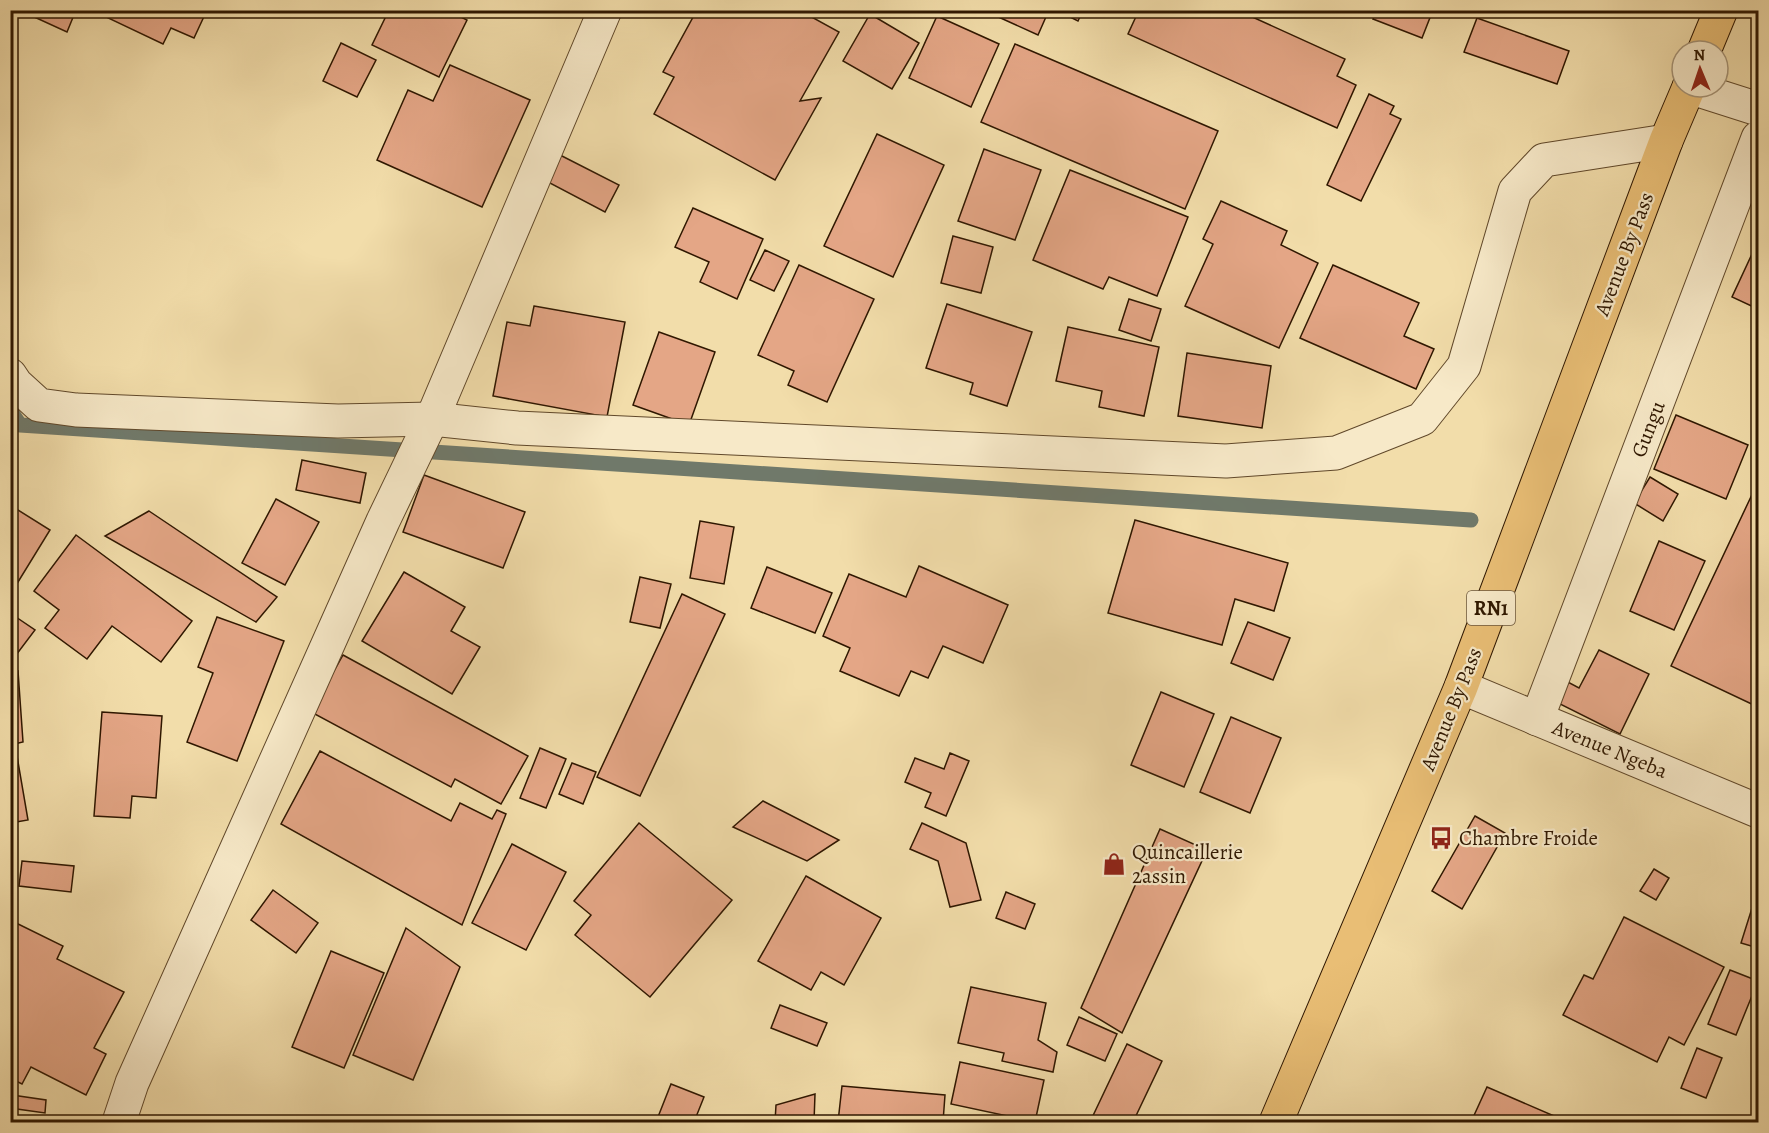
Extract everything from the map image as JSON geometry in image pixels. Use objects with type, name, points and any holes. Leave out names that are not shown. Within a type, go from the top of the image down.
[{"type":"highway","points":[[1709,39],[1721,10]]},
{"type":"highway","name":"Avenue By Pass","points":[[1276,1122],[1461,687],[1666,141],[1684,99]]},
{"type":"street","points":[[119,1122],[132,1083],[383,521],[432,419],[605,10]]},
{"type":"street","points":[[1728,99],[1758,108]]},
{"type":"street","name":"Gungu","points":[[1537,719],[1758,138]]},
{"type":"street","points":[[10,375],[16,384],[39,405],[76,410],[338,421],[432,419],[517,428],[1226,461],[1336,453],[1422,419],[1464,366],[1515,191],[1544,160],[1666,141]]},
{"type":"street","name":"Avenue Ngeba","points":[[1461,687],[1758,811]]},
{"type":"building","points":[[19,10],[76,10],[67,32]]},
{"type":"building","points":[[109,10],[207,10],[194,38],[171,28],[163,44],[106,17]]},
{"type":"building","points":[[389,10],[447,10],[467,20],[439,77],[372,45]]},
{"type":"building","points":[[697,10],[706,13],[708,10],[799,10],[839,32],[800,101],[821,98],[775,180],[654,114],[674,77],[663,72]]},
{"type":"building","points":[[983,10],[1049,10],[1038,35]]},
{"type":"building","points":[[1056,10],[1083,10],[1078,21]]},
{"type":"building","points":[[1139,10],[1237,10],[1345,59],[1337,76],[1356,85],[1337,128],[1128,34]]},
{"type":"building","points":[[1377,10],[1421,10],[1431,15],[1422,38],[1373,19]]},
{"type":"building","points":[[870,14],[919,43],[892,89],[843,61]]},
{"type":"building","points":[[937,16],[999,44],[971,107],[909,78]]},
{"type":"building","points":[[1477,18],[1569,51],[1557,84],[1464,52]]},
{"type":"building","points":[[341,43],[376,60],[357,97],[323,81]]},
{"type":"building","points":[[1015,44],[1218,131],[1185,209],[981,122]]},
{"type":"building","points":[[450,65],[530,100],[482,207],[377,160],[408,90],[433,101]]},
{"type":"building","points":[[1369,94],[1394,106],[1390,114],[1401,119],[1361,201],[1327,185]]},
{"type":"building","points":[[877,134],[944,165],[893,277],[824,246]]},
{"type":"building","points":[[984,149],[1041,170],[1015,240],[958,221]]},
{"type":"building","points":[[560,155],[619,185],[605,212],[546,181]]},
{"type":"building","points":[[1070,170],[1188,217],[1157,296],[1109,277],[1103,289],[1033,260]]},
{"type":"building","points":[[1221,201],[1287,231],[1281,245],[1318,263],[1279,348],[1185,306],[1213,244],[1203,239]]},
{"type":"building","points":[[693,208],[763,239],[737,299],[700,282],[709,262],[675,247]]},
{"type":"building","points":[[953,236],[993,247],[981,293],[941,283]]},
{"type":"building","points":[[1758,241],[1758,309],[1732,297]]},
{"type":"building","points":[[765,250],[789,261],[774,291],[750,280]]},
{"type":"building","points":[[799,265],[874,299],[827,402],[788,385],[794,371],[758,355]]},
{"type":"building","points":[[1333,265],[1419,303],[1404,336],[1434,349],[1416,389],[1300,338]]},
{"type":"building","points":[[1129,299],[1161,309],[1151,341],[1119,330]]},
{"type":"building","points":[[947,304],[1032,332],[1007,406],[970,394],[973,383],[926,368]]},
{"type":"building","points":[[534,306],[625,322],[607,417],[493,396],[507,322],[530,326]]},
{"type":"building","points":[[1068,327],[1159,347],[1144,416],[1099,407],[1102,391],[1056,381]]},
{"type":"building","points":[[659,332],[715,352],[689,425],[633,405]]},
{"type":"building","points":[[1187,353],[1271,366],[1262,428],[1178,416]]},
{"type":"building","points":[[1676,415],[1748,445],[1726,499],[1654,469]]},
{"type":"building","points":[[302,460],[366,473],[360,503],[296,490]]},
{"type":"building","points":[[424,475],[525,512],[503,568],[403,532]]},
{"type":"building","points":[[1650,477],[1678,494],[1663,521],[1634,503]]},
{"type":"building","points":[[1758,485],[1758,707],[1671,666]]},
{"type":"building","points":[[276,499],[319,522],[285,585],[242,563]]},
{"type":"building","points":[[10,505],[50,530],[10,595]]},
{"type":"building","points":[[149,511],[277,597],[256,622],[105,536]]},
{"type":"building","points":[[1135,520],[1288,563],[1274,611],[1235,599],[1222,645],[1108,613]]},
{"type":"building","points":[[700,521],[734,527],[724,584],[690,578]]},
{"type":"building","points":[[76,535],[192,621],[161,662],[112,626],[87,659],[45,628],[59,610],[34,591]]},
{"type":"building","points":[[1659,541],[1705,561],[1674,630],[1630,611]]},
{"type":"building","points":[[919,566],[1008,605],[983,663],[943,646],[928,678],[911,671],[899,696],[840,671],[850,648],[823,636],[849,574],[906,597]]},
{"type":"building","points":[[767,567],[832,593],[815,633],[751,608]]},
{"type":"building","points":[[404,572],[465,607],[451,631],[480,647],[452,694],[362,641]]},
{"type":"building","points":[[640,577],[671,584],[660,628],[630,622]]},
{"type":"building","points":[[682,594],[725,614],[640,796],[597,777]]},
{"type":"building","points":[[10,613],[35,630],[10,663]]},
{"type":"building","points":[[217,617],[284,641],[237,761],[187,742],[213,673],[198,667]]},
{"type":"building","points":[[1248,622],[1290,638],[1273,680],[1231,663]]},
{"type":"building","points":[[1599,650],[1649,674],[1620,734],[1556,702],[1566,681],[1579,688]]},
{"type":"building","points":[[343,655],[528,756],[501,804],[455,779],[451,787],[311,712]]},
{"type":"building","points":[[18,671],[23,742],[10,745],[10,673]]},
{"type":"building","points":[[1161,692],[1214,714],[1184,787],[1131,765]]},
{"type":"building","points":[[102,712],[162,716],[156,798],[132,796],[130,818],[94,816]]},
{"type":"building","points":[[1231,717],[1281,738],[1250,813],[1200,792]]},
{"type":"building","points":[[540,748],[566,759],[546,808],[520,798]]},
{"type":"building","points":[[320,751],[451,821],[460,803],[492,819],[497,810],[506,814],[462,925],[281,824]]},
{"type":"building","points":[[950,753],[969,761],[946,816],[925,807],[931,793],[905,782],[915,758],[944,769]]},
{"type":"building","points":[[17,756],[28,820],[10,823],[10,757]]},
{"type":"building","points":[[572,763],[596,772],[583,804],[559,794]]},
{"type":"building","points":[[763,801],[839,840],[807,861],[733,827]]},
{"type":"building","points":[[1475,816],[1505,833],[1462,909],[1432,891]]},
{"type":"building","points":[[639,823],[732,900],[650,997],[575,935],[591,915],[574,901]]},
{"type":"building","points":[[922,823],[966,843],[981,900],[950,907],[938,861],[910,849]]},
{"type":"building","points":[[1160,829],[1207,850],[1122,1033],[1081,1008]]},
{"type":"building","points":[[512,844],[566,872],[526,950],[472,923]]},
{"type":"building","points":[[22,861],[74,866],[71,892],[19,886]]},
{"type":"building","points":[[1654,869],[1669,878],[1656,900],[1640,891]]},
{"type":"building","points":[[806,876],[881,918],[844,985],[821,972],[811,990],[758,961]]},
{"type":"building","points":[[1758,889],[1758,948],[1741,943]]},
{"type":"building","points":[[273,890],[318,923],[296,953],[251,920]]},
{"type":"building","points":[[1006,892],[1035,904],[1025,929],[996,918]]},
{"type":"building","points":[[1624,917],[1724,967],[1684,1045],[1669,1037],[1657,1062],[1563,1015],[1584,975],[1593,979]]},
{"type":"building","points":[[10,920],[63,946],[57,959],[124,992],[94,1048],[106,1054],[86,1095],[31,1067],[22,1084],[10,1078]]},
{"type":"building","points":[[406,928],[460,967],[413,1080],[353,1055]]},
{"type":"building","points":[[331,951],[384,973],[344,1068],[292,1047]]},
{"type":"building","points":[[1730,970],[1758,981],[1736,1035],[1708,1024]]},
{"type":"building","points":[[971,987],[1046,1003],[1038,1040],[1057,1052],[1053,1072],[1002,1061],[1004,1053],[958,1043]]},
{"type":"building","points":[[780,1005],[827,1023],[817,1046],[771,1028]]},
{"type":"building","points":[[1079,1017],[1117,1034],[1105,1061],[1067,1045]]},
{"type":"building","points":[[1127,1044],[1162,1061],[1133,1122],[1090,1122]]},
{"type":"building","points":[[1697,1048],[1722,1058],[1706,1098],[1681,1088]]},
{"type":"building","points":[[960,1062],[1044,1080],[1035,1122],[951,1104]]},
{"type":"building","points":[[671,1084],[704,1097],[694,1122],[656,1122]]},
{"type":"building","points":[[842,1086],[945,1095],[943,1122],[838,1122]]},
{"type":"building","points":[[1487,1087],[1568,1122],[1471,1122]]},
{"type":"building","points":[[815,1094],[814,1122],[775,1122],[776,1105]]},
{"type":"building","points":[[12,1095],[46,1100],[45,1113],[10,1108]]},
{"type":"waterway","points":[[10,410],[20,425],[1471,520]]},
{"type":"place","name":"Chambre Froide","points":[[1441,838]]},
{"type":"place","name":"Quincaillerie 2assin","points":[[1114,864]]}]
